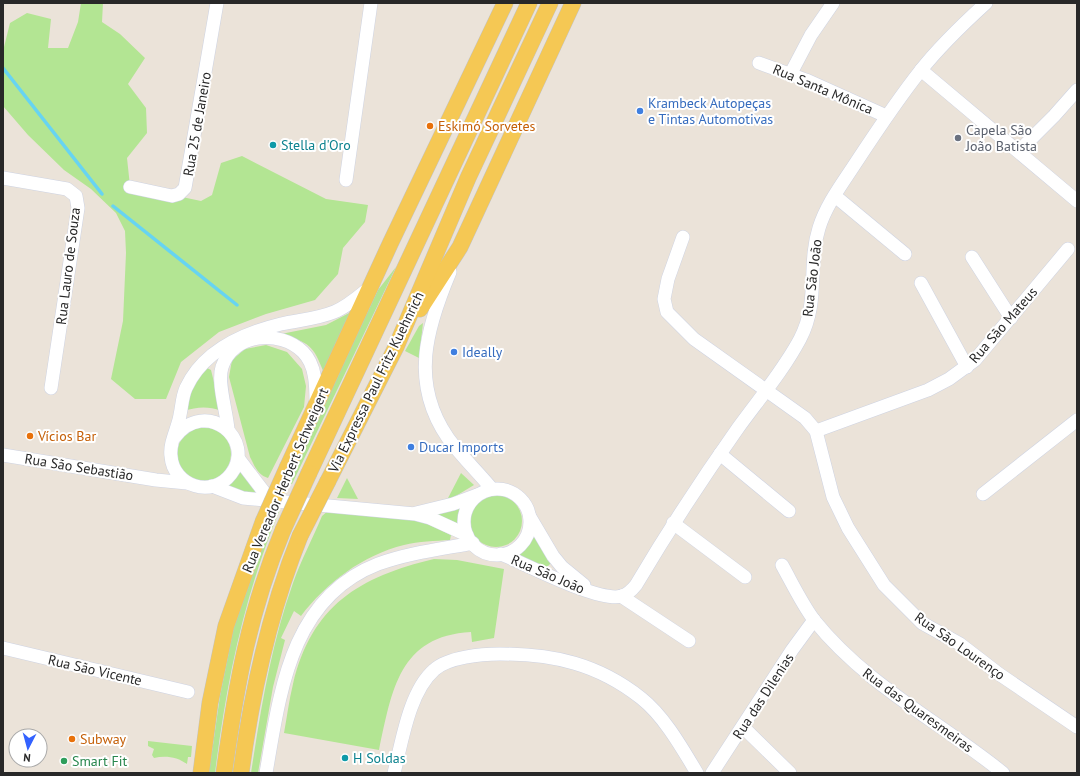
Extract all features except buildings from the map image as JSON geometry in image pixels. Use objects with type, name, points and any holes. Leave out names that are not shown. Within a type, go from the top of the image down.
[{"type":"main road","points":[[370,287],[505,3]]},
{"type":"main road","name":"Via Expressa Paul Fritz Kuehnrich","points":[[241,773],[249,717],[260,660],[274,608],[300,536],[396,347],[468,178],[550,3]]},
{"type":"main road","points":[[396,347],[460,247],[573,3]]},
{"type":"main road","name":"Via Expressa Paul Fritz Kuehnrich","points":[[224,773],[242,655],[255,604],[268,564],[528,4]]},
{"type":"main road","points":[[370,287],[438,198]]},
{"type":"main road","name":"Rua Vereador Herbert Schweigert","points":[[201,773],[210,702],[226,626],[263,522],[370,287]]},
{"type":"street","name":"Rua 25 de Janeiro","points":[[130,187],[172,196],[179,194],[185,188],[217,3]]},
{"type":"street","points":[[346,180],[370,3]]},
{"type":"street","points":[[791,73],[811,35],[833,3]]},
{"type":"street","name":"Rua São João","points":[[501,554],[594,593],[621,596],[629,592],[636,585],[673,523],[788,359],[809,319],[813,298],[814,252],[819,227],[835,196],[886,116],[921,70],[948,40],[986,3]]},
{"type":"street","name":"Rua Santa Mônica","points":[[759,62],[791,73],[886,116]]},
{"type":"street","points":[[921,70],[1077,201]]},
{"type":"street","points":[[1019,151],[1054,116],[1077,90]]},
{"type":"street","name":"Rua Lauro de Souza","points":[[3,178],[67,190],[76,196],[78,208],[51,388]]},
{"type":"street","points":[[835,196],[905,254]]},
{"type":"street","name":"Rua São Lourenço","points":[[683,236],[668,279],[664,298],[667,312],[694,339],[805,418],[816,431],[834,497],[848,528],[884,586],[922,623],[960,644],[999,674],[1077,727]]},
{"type":"street","points":[[460,247],[434,309],[428,335],[425,375],[428,396],[434,414],[447,436],[492,490]]},
{"type":"street","name":"Rua São Mateus","points":[[816,431],[928,390],[966,367],[975,360],[1068,249]]},
{"type":"street","points":[[972,257],[1011,318]]},
{"type":"street","points":[[921,283],[966,367]]},
{"type":"street","points":[[175,437],[181,429],[199,421],[210,421],[220,424],[228,430],[234,438],[238,458],[232,473],[226,479],[212,486],[201,487],[187,483],[177,474],[170,454],[186,389],[200,366],[219,350],[238,338],[260,330],[318,318],[334,312],[349,304],[370,287]]},
{"type":"street","points":[[228,430],[221,379],[222,367],[228,355],[240,345],[254,338],[272,336],[289,341],[304,352],[315,375],[316,405]]},
{"type":"street","points":[[983,494],[1077,420]]},
{"type":"street","points":[[720,454],[788,511]]},
{"type":"street","name":"Rua São Sebastião","points":[[3,455],[156,480],[187,483]]},
{"type":"street","points":[[238,458],[270,500]]},
{"type":"street","points":[[156,480],[166,472],[172,462]]},
{"type":"street","points":[[212,486],[243,498],[415,514],[430,518],[470,539],[481,550],[491,554],[501,554],[517,548],[528,534],[530,517],[527,509],[516,495],[500,489],[492,490],[453,504],[415,514]]},
{"type":"street","points":[[470,539],[465,522],[467,508],[479,494]]},
{"type":"street","name":"Rua São João","points":[[530,517],[553,556],[562,567],[594,593]]},
{"type":"street","points":[[673,523],[745,577]]},
{"type":"street","points":[[266,773],[285,678],[299,639],[316,610],[339,587],[355,575],[400,557],[470,539]]},
{"type":"street","name":"Rua das Quaresmeiras","points":[[782,566],[814,620],[861,669],[896,696],[978,752],[1003,773]]},
{"type":"street","points":[[621,596],[689,640]]},
{"type":"street","name":"Rua das Dilenias","points":[[712,773],[792,650],[814,620]]},
{"type":"street","name":"Rua São Vicente","points":[[3,648],[188,692]]},
{"type":"street","points":[[394,773],[410,711],[420,686],[434,669],[456,660],[487,654],[528,654],[554,657],[581,664],[608,677],[642,698],[666,725],[697,773]]},
{"type":"street","points":[[743,727],[790,773]]},
{"type":"green space","points":[[81,3],[103,3],[102,22],[120,34],[145,58],[128,84],[146,108],[147,133],[127,158],[130,186],[201,201],[212,195],[221,163],[242,156],[326,199],[368,205],[365,222],[343,248],[338,274],[315,300],[266,314],[219,332],[181,362],[166,399],[135,399],[111,379],[123,321],[126,253],[125,231],[116,213],[91,189],[64,170],[28,135],[3,106],[3,51],[10,23],[27,13],[51,19],[48,48],[68,48],[78,22]]},
{"type":"green space","points":[[396,267],[292,484],[287,482],[378,290]]},
{"type":"green space","points":[[355,310],[324,373],[317,356],[309,346],[281,334],[326,325]]},
{"type":"green space","points":[[423,323],[419,358],[405,351],[419,326]]},
{"type":"green space","points":[[266,345],[287,352],[302,369],[306,386],[304,407],[268,478],[259,473],[250,457],[229,377],[232,360],[245,349]]},
{"type":"green space","points":[[207,368],[211,370],[221,411],[212,408],[202,408],[184,411],[192,384]]},
{"type":"green space","points":[[199,427],[209,427],[219,431],[227,439],[231,449],[231,459],[227,469],[219,477],[209,481],[199,481],[189,477],[181,469],[177,459],[177,449],[181,439],[189,431]]},
{"type":"green space","points":[[240,472],[259,493],[257,495],[223,486]]},
{"type":"green space","points":[[461,473],[474,485],[446,502]]},
{"type":"green space","points":[[347,478],[358,499],[337,498]]},
{"type":"green space","points":[[491,495],[501,495],[515,502],[522,516],[522,526],[515,540],[501,547],[491,547],[481,543],[474,536],[470,526],[470,516],[474,506],[481,499]]},
{"type":"green space","points":[[277,506],[281,507],[257,572],[247,605],[231,671],[215,773],[209,773],[220,696],[236,617]]},
{"type":"green space","points":[[464,506],[462,527],[436,515]]},
{"type":"green space","points":[[329,510],[411,516],[451,535],[450,540],[427,541],[410,544],[374,556],[346,572],[322,592],[301,616],[294,611],[281,638],[285,640],[273,687],[258,773],[251,773],[268,677],[285,606],[303,557],[322,516]]},
{"type":"green space","points":[[535,533],[552,562],[546,568],[517,555],[529,543]]},
{"type":"green space","points":[[434,559],[457,560],[504,569],[494,638],[472,642],[471,632],[447,636],[428,644],[414,655],[403,670],[395,687],[379,750],[284,733],[293,684],[301,657],[312,634],[326,614],[342,599],[361,586],[383,575],[407,566]]},
{"type":"green space","points":[[148,741],[192,746],[191,757],[188,757],[187,764],[171,757],[154,758],[152,755],[154,749],[148,746]]},
{"type":"waterway","points":[[3,68],[102,194]]},
{"type":"waterway","points":[[113,206],[237,305]]},
{"type":"place","name":"Krambeck Autopeças e Tintas Automotivas","points":[[640,111]]},
{"type":"place","name":"Eskimó Sorvetes","points":[[430,126]]},
{"type":"place","name":"Capela São João Batista","points":[[958,138]]},
{"type":"place","name":"Stella d'Oro","points":[[273,145]]},
{"type":"place","name":"Ideally","points":[[454,352]]},
{"type":"place","name":"Vícios Bar","points":[[30,436]]},
{"type":"place","name":"Ducar Imports","points":[[411,447]]},
{"type":"place","name":"Subway","points":[[72,739]]},
{"type":"place","name":"H Soldas","points":[[345,758]]},
{"type":"place","name":"Smart Fit","points":[[64,761]]}]
